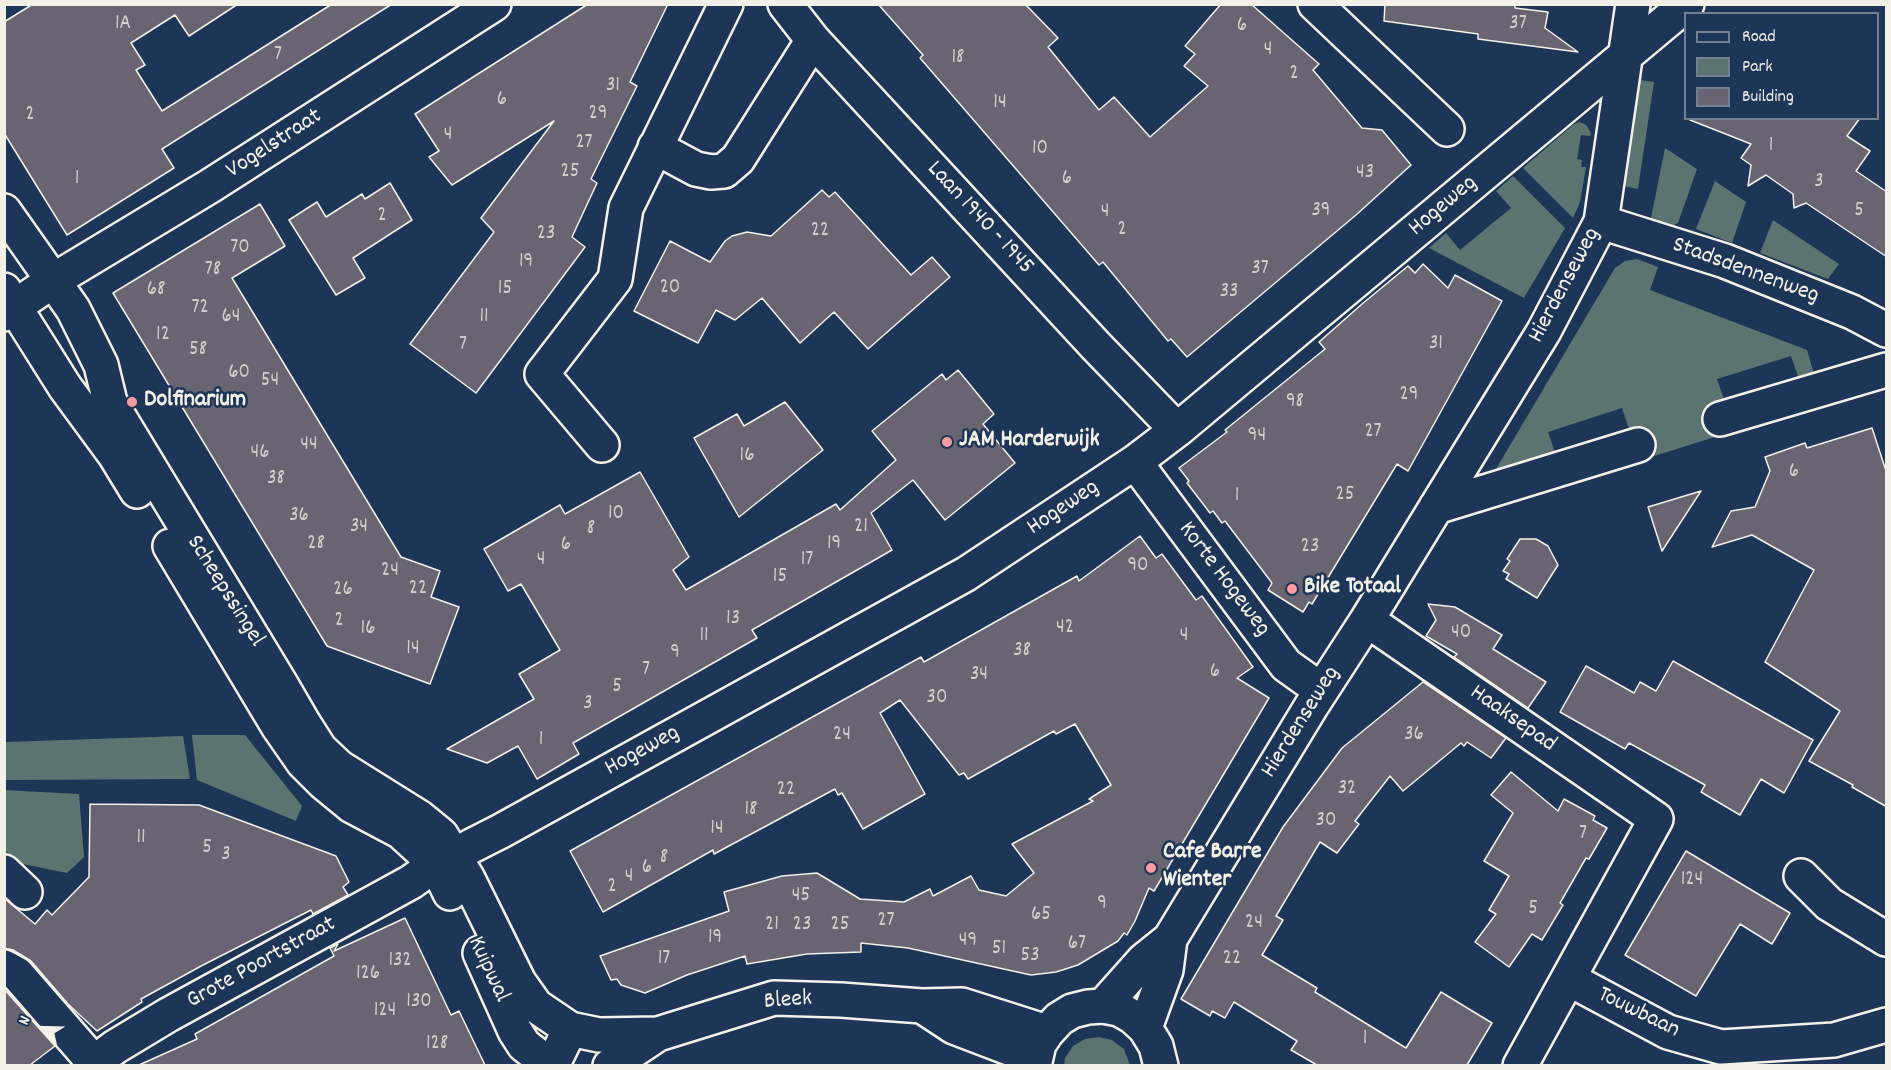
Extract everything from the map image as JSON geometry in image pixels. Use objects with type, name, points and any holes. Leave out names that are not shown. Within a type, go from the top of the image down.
[{"type":"street","name":"Vogelstraat","points":[[8,304],[54,280],[197,194],[494,4]]},
{"type":"street","points":[[602,446],[542,374],[615,279],[626,208],[726,4]]},
{"type":"street","points":[[1315,4],[1447,129]]},
{"type":"street","name":"Hierdenseweg","points":[[1103,1006],[1144,960],[1170,939],[1321,690],[1367,620],[1544,331],[1601,222],[1633,4]]},
{"type":"street","name":"Hogeweg","points":[[445,860],[966,574],[1135,462],[1177,430],[1687,4]]},
{"type":"street","name":"Laan 1940 - 1945","points":[[785,5],[813,40],[1096,346],[1177,430]]},
{"type":"street","points":[[655,147],[696,169],[711,172],[724,171],[738,159],[813,40]]},
{"type":"street","name":"Scheepssingel","points":[[4,211],[73,309],[101,364],[110,402],[320,749],[339,767],[419,817],[441,836],[445,860]]},
{"type":"street","name":"Stadsdennenweg","points":[[1601,222],[1725,261],[1852,312],[1887,330]]},
{"type":"street","name":"Scheepssingel","points":[[8,304],[115,455],[278,726],[303,762],[352,806],[401,832],[445,860]]},
{"type":"street","points":[[1720,419],[1887,370]]},
{"type":"street","points":[[1436,507],[1638,445]]},
{"type":"street","name":"Korte Hogeweg","points":[[1135,462],[1286,665],[1321,690]]},
{"type":"street","name":"Haaksepad","points":[[1367,620],[1656,819]]},
{"type":"street","name":"Touwbaan","points":[[1520,1065],[1656,819]]},
{"type":"street","name":"Kuipwal","points":[[445,860],[468,879],[519,982],[536,1006],[570,1029]]},
{"type":"street","name":"Kuipwal","points":[[445,860],[515,1031],[524,1045],[551,1065]]},
{"type":"street","name":"Grote Poortstraat","points":[[94,1064],[115,1047],[168,1015],[411,882],[445,860]]},
{"type":"street","points":[[1801,876],[1829,904],[1887,939]]},
{"type":"street","name":"Hierdenseweg","points":[[1145,1028],[1166,970],[1170,939]]},
{"type":"street","points":[[4,966],[17,974],[94,1064]]},
{"type":"street","name":"Touwbaan","points":[[1569,979],[1668,1032],[1721,1047],[1834,1040],[1887,1025]]},
{"type":"street","name":"Bleek","points":[[610,1065],[658,1034],[774,998],[922,1006],[962,1005],[1039,1052]]},
{"type":"street","points":[[1039,1052],[1059,1019],[1072,1011],[1103,1006],[1119,1009],[1133,1017],[1145,1028],[1156,1046],[1161,1065]]},
{"type":"street","points":[[551,1065],[570,1029]]},
{"type":"street","name":"Bleek","points":[[570,1029],[599,1035],[658,1034]]},
{"type":"green space","points":[[1634,79],[1654,82],[1638,189],[1618,185]]},
{"type":"green space","points":[[1580,122],[1586,125],[1591,133],[1590,136],[1581,135],[1577,159],[1582,160],[1581,167],[1586,167],[1580,202],[1573,218],[1523,168],[1574,124]]},
{"type":"green space","points":[[1665,148],[1697,169],[1678,223],[1667,229],[1650,223]]},
{"type":"green space","points":[[1513,176],[1565,228],[1524,298],[1429,248],[1446,233],[1460,250],[1511,208],[1496,191]]},
{"type":"green space","points":[[1715,181],[1746,202],[1732,243],[1696,229]]},
{"type":"green space","points":[[1773,220],[1839,264],[1828,279],[1760,253]]},
{"type":"green space","points":[[1637,259],[1658,267],[1650,290],[1807,350],[1814,374],[1799,379],[1791,356],[1717,379],[1725,402],[1709,407],[1718,436],[1648,458],[1639,429],[1630,432],[1622,408],[1548,432],[1556,455],[1493,474],[1615,268],[1625,261]]},
{"type":"green space","points":[[192,735],[245,735],[302,806],[296,821],[197,780]]},
{"type":"green space","points":[[183,736],[190,779],[5,780],[5,742]]},
{"type":"green space","points":[[4,790],[79,794],[84,857],[67,873],[18,863],[5,850]]},
{"type":"green space","points":[[1099,1037],[1112,1040],[1124,1049],[1130,1065],[1064,1065],[1065,1058],[1073,1046],[1085,1039]]},
{"type":"building","points":[[33,4],[238,4],[189,36],[175,15],[131,43],[145,65],[136,70],[162,111],[332,4],[392,4],[162,149],[174,168],[67,235],[4,133],[4,22]]},
{"type":"building","points":[[588,4],[668,4],[630,82],[637,86],[591,179],[597,183],[572,237],[585,247],[476,393],[410,344],[494,232],[481,218],[554,121],[452,185],[429,157],[439,151],[415,114]]},
{"type":"building","points":[[878,4],[1025,4],[1058,38],[1048,47],[1099,110],[1114,97],[1150,137],[1208,86],[1184,66],[1195,54],[1185,46],[1221,4],[1251,4],[1319,64],[1313,70],[1362,128],[1382,130],[1411,165],[1356,215],[1187,357],[1171,339],[1168,341],[1103,262],[1099,265],[920,58],[923,55]]},
{"type":"building","points":[[1385,4],[1515,4],[1515,8],[1548,12],[1545,28],[1578,52],[1478,39],[1478,34],[1384,21]]},
{"type":"building","points":[[1690,120],[1859,120],[1847,136],[1870,151],[1856,171],[1887,192],[1887,257],[1806,203],[1794,208],[1793,194],[1766,175],[1748,186],[1751,165],[1741,158],[1751,144]]},
{"type":"building","points":[[390,183],[412,220],[353,258],[365,278],[336,295],[289,220],[317,202],[326,217],[362,194],[365,199]]},
{"type":"building","points":[[822,190],[829,197],[835,192],[911,275],[932,257],[950,277],[868,349],[834,312],[800,343],[762,298],[735,320],[716,310],[698,343],[634,311],[670,241],[710,262],[725,241],[732,236],[747,232],[771,236]]},
{"type":"building","points":[[260,204],[285,246],[232,278],[401,557],[440,571],[431,597],[459,607],[430,684],[327,646],[113,293]]},
{"type":"building","points":[[1423,264],[1448,288],[1455,275],[1502,301],[1408,471],[1397,464],[1312,604],[1309,602],[1303,612],[1268,590],[1272,583],[1225,521],[1222,523],[1213,511],[1210,513],[1187,483],[1189,481],[1179,468],[1227,432],[1225,430],[1325,349],[1319,342],[1362,304],[1408,266],[1415,273]]},
{"type":"building","points":[[958,370],[994,414],[983,424],[1015,463],[945,520],[913,480],[871,513],[892,550],[752,630],[757,638],[573,743],[579,754],[537,779],[518,746],[487,763],[447,749],[534,699],[519,674],[560,650],[521,584],[508,591],[484,549],[560,505],[565,514],[640,472],[689,557],[673,570],[686,590],[836,504],[840,510],[896,460],[872,431],[942,374],[946,380]]},
{"type":"building","points":[[785,402],[823,450],[739,517],[694,438],[737,414],[744,426]]},
{"type":"building","points":[[1872,428],[1887,474],[1887,807],[1809,761],[1840,711],[1765,662],[1814,570],[1752,535],[1712,547],[1731,511],[1755,507],[1770,471],[1765,457],[1805,443],[1807,448]]},
{"type":"building","points":[[1701,491],[1662,551],[1648,507]]},
{"type":"building","points":[[1140,536],[1156,558],[1162,554],[1196,600],[1202,596],[1253,667],[1237,678],[1269,698],[1154,891],[1149,888],[1127,935],[1124,933],[1118,941],[1078,965],[1056,972],[1031,975],[908,948],[861,943],[861,952],[807,954],[747,964],[745,956],[687,975],[645,993],[621,985],[617,979],[611,980],[600,956],[729,911],[724,892],[782,876],[817,873],[860,899],[904,902],[930,889],[933,896],[971,876],[979,890],[1006,896],[1034,873],[1012,844],[1093,801],[1089,799],[1111,785],[1075,724],[1056,734],[1054,731],[968,779],[964,773],[959,775],[900,700],[880,713],[925,794],[863,829],[842,793],[838,795],[835,789],[714,854],[713,850],[603,912],[570,851],[921,657],[924,662],[1077,576],[1079,581]]},
{"type":"building","points":[[1520,539],[1536,539],[1548,546],[1558,565],[1537,598],[1506,579],[1509,574],[1503,571],[1510,561],[1507,559]]},
{"type":"building","points":[[1428,604],[1455,607],[1502,635],[1493,649],[1546,682],[1528,708],[1454,657],[1457,654],[1426,636],[1436,620]]},
{"type":"building","points":[[1673,661],[1813,740],[1784,793],[1761,779],[1740,815],[1701,792],[1705,785],[1629,743],[1625,749],[1560,712],[1586,666],[1634,693],[1640,682],[1656,691]]},
{"type":"building","points":[[1423,682],[1506,738],[1491,758],[1467,742],[1464,746],[1461,743],[1403,791],[1390,776],[1355,821],[1359,824],[1337,853],[1320,842],[1276,916],[1283,920],[1262,955],[1317,988],[1315,992],[1406,1048],[1441,992],[1492,1023],[1467,1065],[1317,1065],[1291,1050],[1297,1041],[1234,1002],[1225,1018],[1212,1011],[1210,1016],[1181,999],[1283,827],[1342,748]]},
{"type":"building","points":[[1511,772],[1558,811],[1564,799],[1595,816],[1593,820],[1607,828],[1589,859],[1586,858],[1560,903],[1563,905],[1542,940],[1532,934],[1509,967],[1475,942],[1496,914],[1489,910],[1509,876],[1484,861],[1513,813],[1491,795]]},
{"type":"building","points":[[90,804],[199,805],[336,856],[349,882],[343,887],[348,895],[313,914],[311,910],[203,965],[141,999],[142,1002],[97,1031],[68,1004],[31,961],[13,950],[4,948],[4,898],[35,924],[47,910],[52,915],[89,877]]},
{"type":"building","points":[[1686,851],[1790,913],[1772,944],[1740,924],[1696,996],[1625,955]]},
{"type":"building","points":[[405,918],[451,1015],[459,1011],[485,1065],[139,1065],[197,1039],[195,1034],[334,956],[330,948],[338,944],[334,951]]},
{"type":"building","points":[[4,989],[55,1046],[30,1065],[4,1065]]},
{"type":"place","name":"Dolfinarium","points":[[132,402]]},
{"type":"place","name":"JAM Harderwijk","points":[[947,442]]},
{"type":"place","name":"Bike Totaal","points":[[1292,589]]},
{"type":"place","name":"Cafe Barre Wienter","points":[[1151,868]]}]
